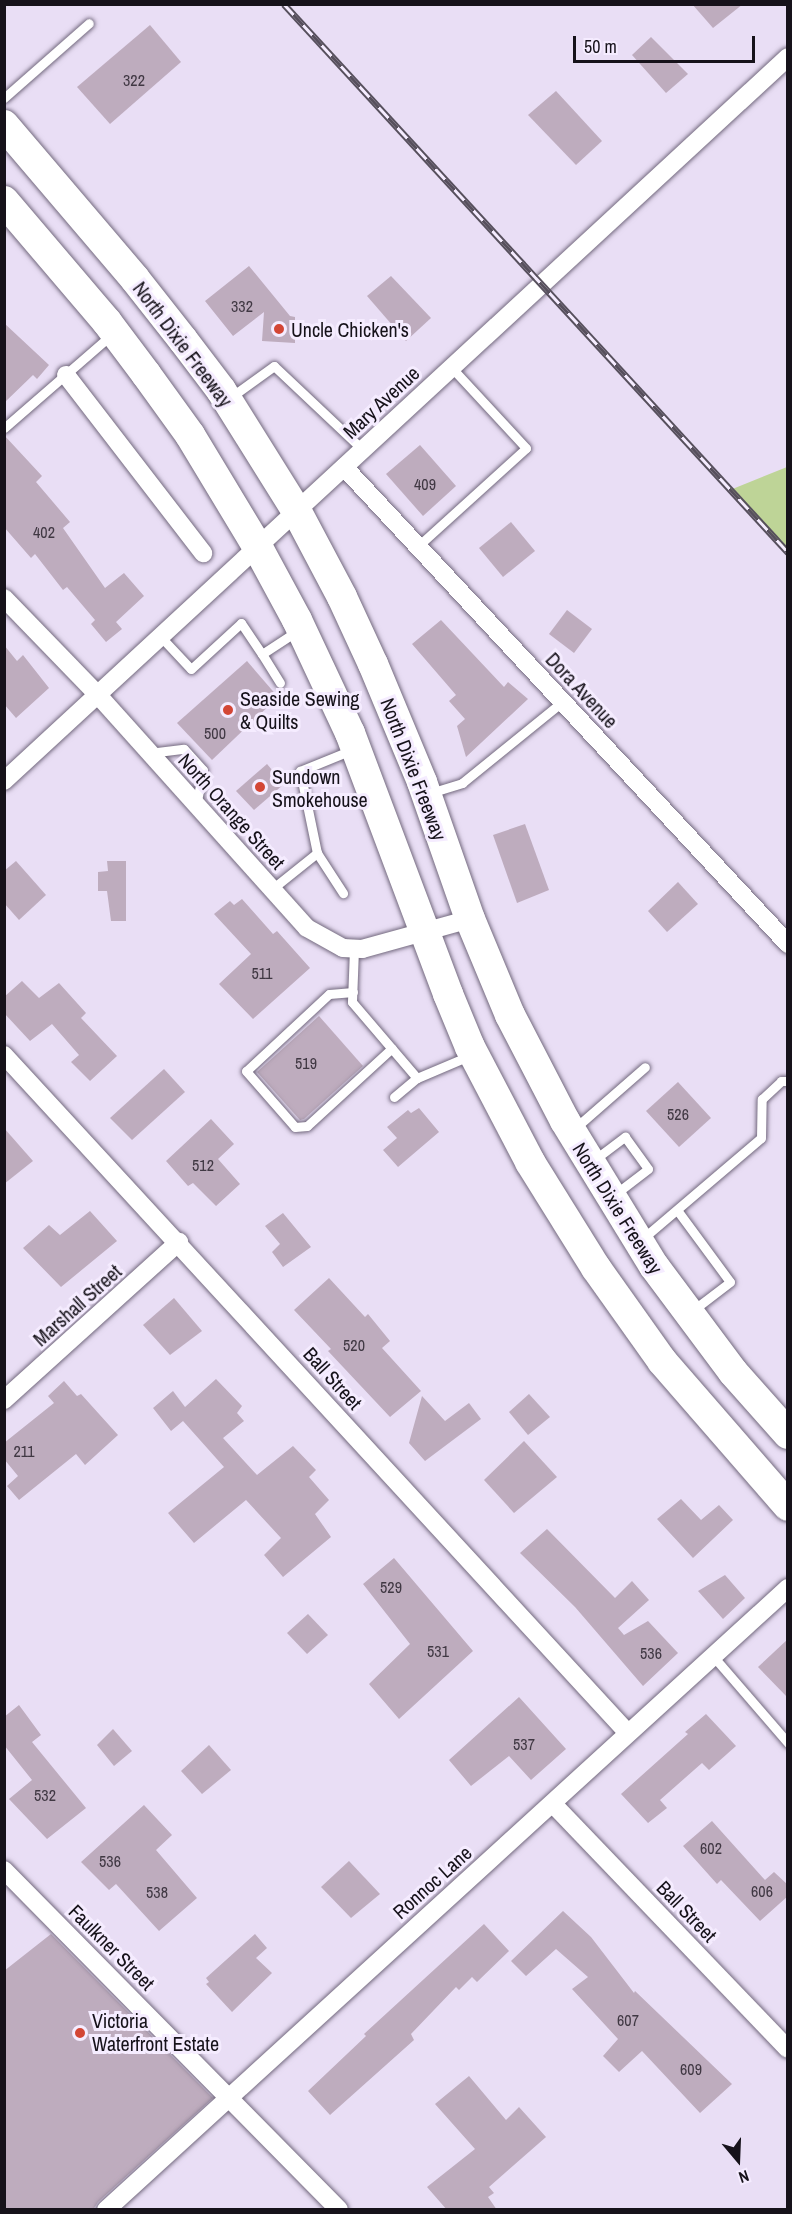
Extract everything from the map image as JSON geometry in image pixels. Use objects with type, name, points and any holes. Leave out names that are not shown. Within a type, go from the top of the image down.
[{"type":"main road","name":"North Dixie Freeway","points":[[4,125],[135,279],[227,400],[296,510],[342,597],[373,664],[426,795],[470,919],[510,1015],[570,1132],[638,1243],[688,1314],[786,1429]]},
{"type":"main road","points":[[4,201],[115,332],[190,435],[257,546],[301,628],[356,749],[423,933],[474,1054],[530,1162],[627,1314],[662,1361],[788,1506]]},
{"type":"street","name":"Mary Avenue","points":[[4,781],[788,57]]},
{"type":"street","points":[[66,375],[203,553]]},
{"type":"street","name":"Dora Avenue","points":[[344,467],[788,944]]},
{"type":"street","name":"North Orange Street","points":[[4,598],[97,694],[307,928],[327,942],[343,948],[362,950],[470,919]]},
{"type":"street","name":"Ball Street","points":[[4,1055],[179,1242],[627,1732]]},
{"type":"street","name":"Marshall Street","points":[[4,1400],[179,1242]]},
{"type":"street","name":"Ronnoc Lane","points":[[106,2210],[553,1804],[627,1732],[788,1588]]},
{"type":"street","name":"Ball Street","points":[[553,1804],[788,2049]]},
{"type":"street","name":"Faulkner Street","points":[[4,1870],[339,2210]]},
{"type":"lane","points":[[4,98],[89,23]]},
{"type":"lane","points":[[4,428],[115,332]]},
{"type":"lane","points":[[227,400],[274,366],[363,450]]},
{"type":"lane","points":[[417,547],[526,448],[452,368]]},
{"type":"lane","points":[[160,636],[191,669],[241,623],[280,683]]},
{"type":"lane","points":[[262,654],[301,628]]},
{"type":"lane","points":[[426,795],[462,783],[562,702]]},
{"type":"lane","points":[[149,753],[184,749],[203,770],[196,805]]},
{"type":"lane","points":[[343,893],[317,853],[300,771],[356,749]]},
{"type":"lane","points":[[272,889],[317,853]]},
{"type":"lane","points":[[354,949],[352,1002],[417,1078]]},
{"type":"lane","points":[[353,992],[329,994],[246,1071],[295,1127],[307,1126],[392,1048]]},
{"type":"lane","points":[[394,1098],[417,1078],[474,1054]]},
{"type":"lane","points":[[570,1132],[645,1067]]},
{"type":"lane","points":[[638,1243],[761,1138],[762,1099],[781,1082],[788,1081]]},
{"type":"lane","points":[[589,1164],[625,1137],[648,1169],[609,1198]]},
{"type":"lane","points":[[677,1210],[730,1282],[688,1314]]},
{"type":"lane","points":[[713,1655],[784,1731],[788,1743]]},
{"type":"green space","points":[[787,467],[787,552],[730,490]]},
{"type":"building","points":[[692,4],[743,4],[713,28]]},
{"type":"building","points":[[150,25],[181,62],[110,124],[77,87]]},
{"type":"building","points":[[651,37],[688,74],[666,93],[632,55]]},
{"type":"building","points":[[556,91],[602,141],[576,165],[528,115]]},
{"type":"building","points":[[249,266],[290,316],[295,317],[295,343],[262,341],[264,312],[233,336],[205,301]]},
{"type":"building","points":[[391,276],[431,318],[406,341],[367,296]]},
{"type":"building","points":[[4,323],[49,365],[37,379],[33,375],[4,403]]},
{"type":"building","points":[[4,435],[42,476],[36,482],[70,522],[63,528],[105,588],[124,573],[144,596],[116,622],[122,629],[106,642],[91,624],[95,620],[67,587],[63,590],[35,554],[31,558],[4,527]]},
{"type":"building","points":[[420,445],[456,486],[423,516],[386,474]]},
{"type":"building","points":[[511,522],[535,551],[503,577],[479,548]]},
{"type":"building","points":[[567,610],[592,629],[574,653],[549,634]]},
{"type":"building","points":[[441,620],[504,687],[508,682],[528,699],[466,757],[457,726],[465,719],[449,701],[456,695],[412,644]]},
{"type":"building","points":[[4,645],[17,661],[23,655],[49,688],[16,718],[4,704]]},
{"type":"building","name":"Seaside Sewing & Quilts","points":[[247,661],[278,697],[212,760],[177,723]]},
{"type":"building","name":"Sundown Smokehouse","points":[[267,764],[284,784],[254,810],[236,791]]},
{"type":"building","points":[[525,824],[549,890],[517,903],[493,835]]},
{"type":"building","points":[[16,861],[46,895],[19,920],[4,903],[4,871]]},
{"type":"building","points":[[107,861],[126,861],[126,921],[111,921],[107,891],[98,891],[98,872],[108,871]]},
{"type":"building","points":[[678,882],[698,904],[667,932],[648,911]]},
{"type":"building","points":[[242,899],[273,934],[277,931],[310,968],[253,1019],[219,984],[251,954],[214,914],[230,901],[234,905]]},
{"type":"building","points":[[22,981],[39,998],[59,983],[86,1013],[81,1018],[117,1056],[90,1081],[71,1062],[79,1055],[52,1024],[30,1041],[4,1013],[4,997]]},
{"type":"building","points":[[319,1016],[363,1066],[304,1119],[300,1120],[257,1072]]},
{"type":"building","points":[[164,1069],[185,1092],[132,1140],[110,1118]]},
{"type":"building","points":[[678,1082],[711,1118],[679,1147],[646,1111]]},
{"type":"building","points":[[419,1108],[439,1132],[398,1167],[383,1150],[397,1138],[387,1127],[408,1110],[411,1113]]},
{"type":"building","points":[[211,1119],[234,1144],[218,1159],[240,1184],[216,1206],[193,1183],[188,1186],[166,1161]]},
{"type":"building","points":[[4,1128],[33,1161],[4,1184]]},
{"type":"building","points":[[90,1211],[117,1241],[61,1287],[23,1248],[49,1225],[60,1235]]},
{"type":"building","points":[[283,1213],[311,1247],[283,1267],[272,1252],[280,1244],[265,1226]]},
{"type":"building","points":[[329,1278],[365,1317],[368,1314],[390,1341],[382,1348],[421,1391],[390,1417],[328,1351],[331,1349],[294,1310]]},
{"type":"building","points":[[174,1298],[202,1331],[170,1355],[143,1325]]},
{"type":"building","points":[[216,1379],[242,1406],[237,1413],[244,1421],[223,1438],[257,1475],[293,1446],[316,1470],[309,1477],[329,1500],[315,1514],[331,1537],[283,1577],[264,1555],[281,1538],[246,1500],[194,1543],[168,1513],[224,1467],[183,1421],[171,1431],[153,1408],[173,1391],[185,1407]]},
{"type":"building","points":[[64,1381],[77,1396],[81,1394],[118,1435],[85,1465],[76,1454],[19,1500],[7,1486],[18,1476],[4,1459],[4,1443],[54,1403],[48,1396]]},
{"type":"building","points":[[529,1394],[550,1417],[528,1435],[509,1412]]},
{"type":"building","points":[[422,1396],[445,1421],[469,1403],[481,1419],[425,1461],[409,1443]]},
{"type":"building","points":[[524,1441],[557,1477],[514,1513],[484,1480]]},
{"type":"building","points":[[681,1499],[701,1520],[719,1505],[733,1520],[693,1558],[657,1519]]},
{"type":"building","points":[[547,1529],[615,1598],[632,1581],[649,1600],[618,1628],[624,1635],[648,1621],[678,1653],[643,1686],[575,1607],[520,1553]]},
{"type":"building","points":[[394,1558],[473,1651],[399,1719],[369,1684],[410,1644],[363,1584]]},
{"type":"building","points":[[725,1575],[745,1598],[723,1619],[698,1591]]},
{"type":"building","points":[[308,1614],[328,1635],[307,1654],[287,1633]]},
{"type":"building","points":[[788,1639],[788,1698],[758,1667]]},
{"type":"building","points":[[519,1697],[566,1749],[531,1780],[509,1756],[471,1786],[449,1760]]},
{"type":"building","points":[[19,1705],[41,1735],[32,1742],[86,1808],[47,1839],[9,1799],[32,1780],[4,1745],[4,1717]]},
{"type":"building","points":[[706,1714],[736,1746],[709,1770],[702,1763],[660,1800],[667,1808],[648,1823],[621,1794],[688,1734],[685,1732]]},
{"type":"building","points":[[113,1729],[132,1751],[114,1766],[97,1745]]},
{"type":"building","points":[[209,1745],[231,1770],[202,1794],[181,1771]]},
{"type":"building","points":[[144,1805],[172,1835],[156,1850],[197,1898],[159,1931],[116,1884],[109,1890],[81,1862]]},
{"type":"building","points":[[712,1821],[765,1880],[774,1872],[788,1885],[788,1896],[760,1921],[721,1880],[717,1884],[683,1846]]},
{"type":"building","points":[[349,1861],[380,1894],[351,1918],[321,1887]]},
{"type":"building","points":[[563,1911],[591,1937],[634,1993],[635,1991],[732,2084],[700,2113],[642,2051],[619,2072],[603,2056],[618,2039],[572,1989],[588,1977],[556,1949],[526,1976],[511,1961]]},
{"type":"building","points":[[484,1924],[509,1951],[477,1982],[472,1977],[459,1990],[456,1987],[411,2034],[414,2040],[330,2115],[308,2091],[366,2036],[364,2034]]},
{"type":"building","name":"Victoria Waterfront Estate","points":[[51,1934],[213,2098],[98,2202],[93,2210],[4,2210],[4,1971]]},
{"type":"building","points":[[255,1934],[267,1948],[256,1958],[272,1973],[232,2012],[206,1984],[209,1982],[206,1978]]},
{"type":"building","points":[[469,2076],[506,2120],[519,2107],[546,2137],[489,2187],[494,2193],[488,2197],[497,2210],[447,2210],[427,2187],[475,2149],[435,2104]]},
{"type":"railway","points":[[284,4],[788,552]]},
{"type":"place","name":"Uncle Chicken's","points":[[279,329]]},
{"type":"place","name":"Seaside Sewing & Quilts","points":[[228,710]]},
{"type":"place","name":"Sundown Smokehouse","points":[[260,787]]},
{"type":"place","name":"Victoria Waterfront Estate","points":[[80,2033]]}]
